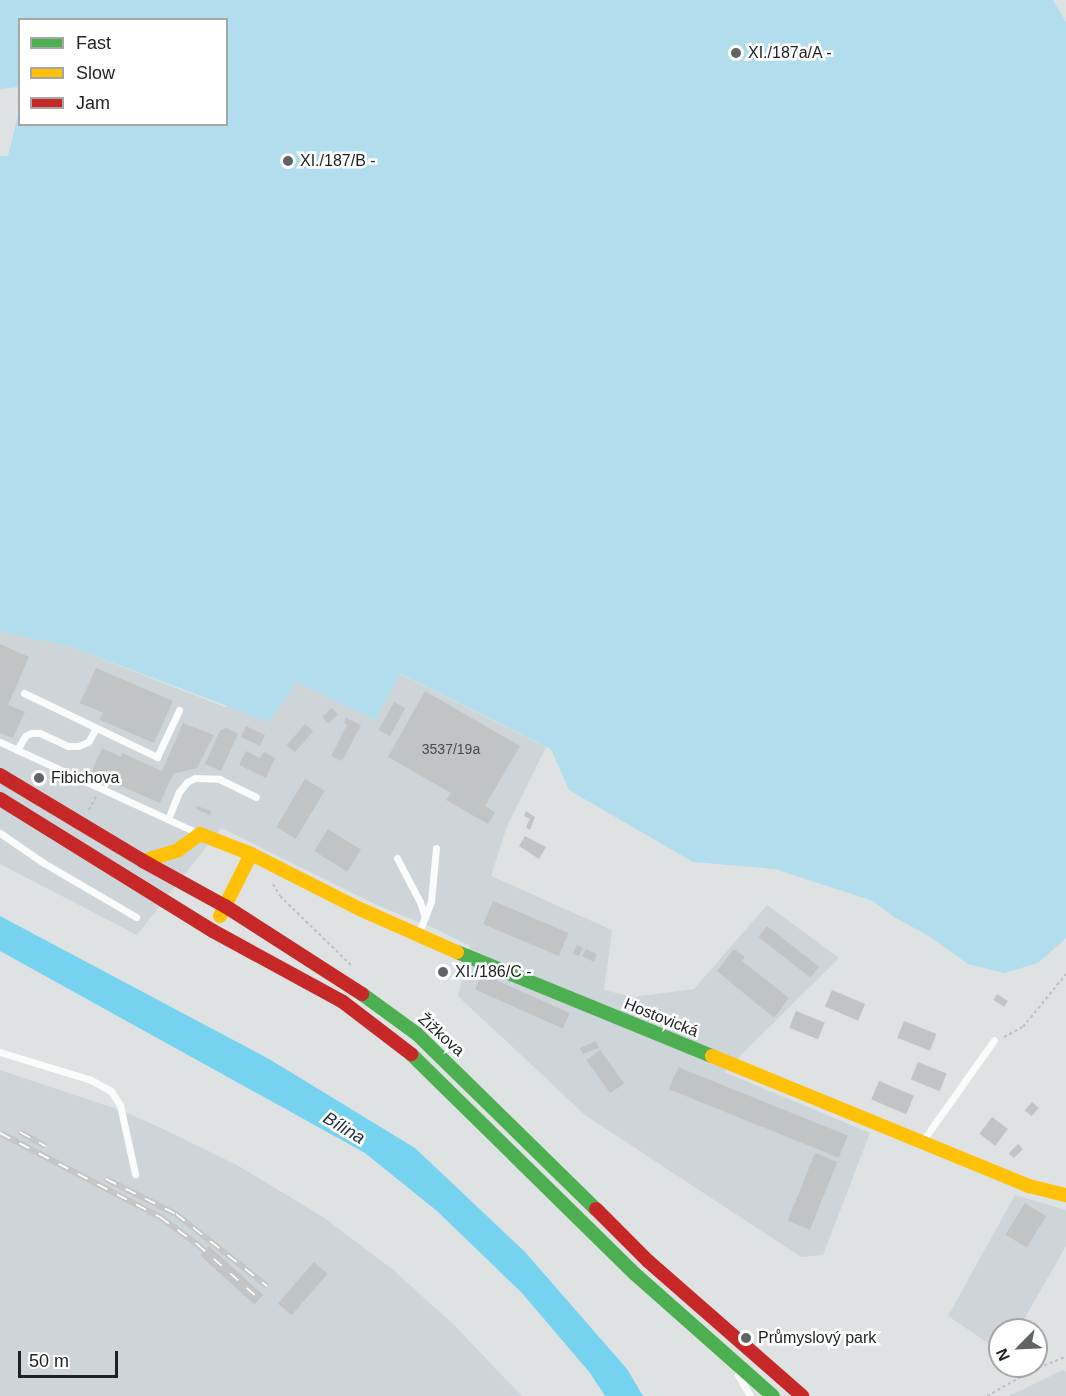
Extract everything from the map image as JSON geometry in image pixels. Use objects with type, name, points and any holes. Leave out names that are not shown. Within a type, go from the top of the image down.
[{"type":"main road","name":"Žižkova","points":[[0,775],[143,861],[225,906],[349,983],[417,1034],[648,1261],[802,1396]]},
{"type":"main road","name":"Žižkova","points":[[0,799],[213,931],[343,1002],[405,1048],[635,1274],[773,1396]]},
{"type":"main road","points":[[143,861],[178,850],[200,834]]},
{"type":"main road","name":"Hostovická","points":[[200,834],[251,854],[418,935],[523,981],[923,1141],[1029,1186],[1066,1195]]},
{"type":"main road","points":[[213,931],[251,854]]},
{"type":"lane","points":[[24,693],[156,757],[179,710]]},
{"type":"lane","points":[[17,750],[25,736],[31,733],[40,733],[68,746],[78,746],[88,742],[96,728]]},
{"type":"lane","points":[[0,742],[200,834]]},
{"type":"lane","points":[[168,819],[179,792],[187,782],[195,778],[219,779],[256,797]]},
{"type":"lane","points":[[0,833],[42,862],[136,916]]},
{"type":"lane","points":[[418,935],[432,901],[436,848]]},
{"type":"lane","points":[[397,858],[420,902],[425,917]]},
{"type":"lane","points":[[923,1141],[994,1040]]},
{"type":"lane","points":[[0,1052],[91,1080],[111,1091],[120,1105],[135,1174]]},
{"type":"lane","points":[[726,1355],[750,1396]]},
{"type":"path","points":[[90,810],[97,795]]},
{"type":"path","points":[[271,883],[279,896],[352,967]]},
{"type":"path","points":[[994,1040],[1023,1027],[1066,974]]},
{"type":"path","points":[[987,1396],[1033,1370],[1066,1357]]},
{"type":"shaded area","points":[[0,0],[1053,0],[1066,22],[1066,938],[1038,963],[1004,973],[968,964],[873,901],[775,869],[693,862],[569,790],[551,749],[400,673],[375,720],[297,682],[269,722],[69,646],[0,632],[0,156],[8,156],[18,115],[18,126],[228,126],[228,18],[18,18],[18,87],[0,89]]},
{"type":"shaded area","points":[[0,632],[69,646],[225,707],[297,682],[375,720],[399,673],[546,747],[507,826],[491,876],[612,930],[604,990],[633,997],[694,989],[767,905],[839,958],[724,1072],[870,1133],[823,1255],[801,1257],[585,1115],[458,996],[470,946],[436,929],[379,906],[221,828],[137,935],[0,864]]},
{"type":"shaded area","points":[[0,1070],[123,1111],[163,1129],[237,1165],[323,1217],[392,1269],[451,1322],[522,1396],[0,1396]]},
{"type":"shaded area","points":[[1015,1195],[1066,1210],[1066,1246],[1025,1318],[988,1318],[988,1343],[948,1316]]},
{"type":"shaded area","points":[[1063,1370],[1066,1372],[1066,1396],[1009,1396],[1048,1378]]},
{"type":"water","name":"Bílina","points":[[0,916],[269,1059],[415,1148],[525,1252],[627,1369],[643,1396],[605,1396],[590,1373],[522,1293],[437,1211],[365,1153],[0,951]]},
{"type":"building","name":"XI./187/B -","points":[[289,158],[294,163],[289,168],[284,163]]},
{"type":"building","points":[[0,644],[29,657],[8,705],[25,712],[13,738],[0,733]]},
{"type":"building","points":[[96,668],[173,701],[154,743],[100,720],[103,713],[80,703]]},
{"type":"building","points":[[425,691],[520,746],[485,806],[495,812],[488,824],[446,800],[451,793],[388,757]]},
{"type":"building","points":[[394,702],[405,708],[390,736],[378,730]]},
{"type":"building","points":[[332,708],[338,715],[328,723],[322,717]]},
{"type":"building","points":[[346,718],[361,725],[342,761],[331,756],[347,725],[344,723]]},
{"type":"building","points":[[183,723],[214,735],[197,768],[173,774],[160,803],[91,773],[102,748],[121,757],[122,753],[162,771]]},
{"type":"building","points":[[305,724],[313,731],[295,752],[287,745]]},
{"type":"building","points":[[246,726],[265,735],[260,746],[241,737]]},
{"type":"building","points":[[227,728],[238,734],[221,771],[205,764],[220,730]]},
{"type":"building","points":[[246,751],[260,758],[264,752],[275,758],[266,778],[239,765]]},
{"type":"building","points":[[305,779],[325,791],[296,839],[276,827]]},
{"type":"building","points":[[197,806],[211,811],[210,815],[196,809]]},
{"type":"building","points":[[526,811],[535,817],[530,830],[526,827],[530,819],[524,816]]},
{"type":"building","points":[[328,829],[361,850],[347,872],[314,851]]},
{"type":"building","points":[[525,836],[546,847],[539,859],[519,846]]},
{"type":"building","points":[[493,901],[568,933],[559,956],[483,924]]},
{"type":"building","points":[[767,926],[819,967],[810,978],[758,937]]},
{"type":"building","points":[[577,945],[583,948],[579,956],[573,954]]},
{"type":"building","points":[[586,949],[597,954],[594,962],[582,956]]},
{"type":"building","points":[[734,949],[745,957],[742,961],[789,998],[774,1018],[717,971]]},
{"type":"building","name":"XI./186/C -","points":[[440,967],[450,975],[449,977],[439,973]]},
{"type":"building","points":[[482,974],[570,1013],[563,1029],[475,990]]},
{"type":"building","points":[[832,990],[865,1004],[858,1021],[825,1007]]},
{"type":"building","points":[[997,994],[1008,1001],[1004,1007],[993,1000]]},
{"type":"building","points":[[796,1011],[825,1023],[818,1039],[789,1028]]},
{"type":"building","points":[[904,1021],[936,1034],[930,1051],[897,1038]]},
{"type":"building","points":[[596,1041],[599,1048],[583,1054],[580,1048]]},
{"type":"building","points":[[600,1050],[624,1083],[610,1093],[586,1060]]},
{"type":"building","points":[[918,1062],[947,1074],[940,1091],[911,1080]]},
{"type":"building","points":[[678,1067],[848,1136],[839,1158],[669,1089]]},
{"type":"building","points":[[879,1081],[914,1096],[906,1114],[871,1099]]},
{"type":"building","points":[[1032,1102],[1039,1108],[1032,1116],[1025,1110]]},
{"type":"building","points":[[992,1117],[1008,1129],[995,1146],[979,1134]]},
{"type":"building","points":[[1018,1144],[1023,1149],[1014,1158],[1009,1153]]},
{"type":"building","points":[[815,1153],[837,1162],[810,1230],[788,1221]]},
{"type":"building","points":[[1025,1203],[1046,1216],[1027,1248],[1005,1234]]},
{"type":"building","points":[[209,1246],[263,1295],[255,1305],[200,1256]]},
{"type":"building","points":[[314,1262],[328,1274],[292,1315],[278,1304]]},
{"type":"railway","points":[[20,1132],[45,1146]]},
{"type":"railway","points":[[0,1133],[160,1217],[197,1244],[257,1297]]},
{"type":"railway","points":[[106,1179],[176,1214],[267,1286]]},
{"type":"traffic: fast","points":[[457,952],[712,1056]]},
{"type":"traffic: fast","points":[[362,994],[417,1034],[596,1209]]},
{"type":"traffic: fast","points":[[411,1054],[635,1274],[773,1396]]},
{"type":"traffic: slow","points":[[143,861],[178,850],[200,834],[251,854],[362,910],[457,952]]},
{"type":"traffic: slow","points":[[220,916],[251,854]]},
{"type":"traffic: slow","points":[[712,1056],[1029,1186],[1066,1195]]},
{"type":"traffic: jam","points":[[0,775],[143,861],[225,906],[362,994]]},
{"type":"traffic: jam","points":[[0,799],[213,931],[343,1002],[411,1054]]},
{"type":"traffic: jam","points":[[596,1209],[648,1261],[802,1396]]},
{"type":"place","name":"XI./187a/A -","points":[[736,53]]},
{"type":"place","name":"XI./187/B -","points":[[288,161]]},
{"type":"place","name":"Fibichova","points":[[39,778]]},
{"type":"place","name":"XI./186/C -","points":[[443,972]]},
{"type":"place","name":"Průmyslový park","points":[[746,1338]]}]
